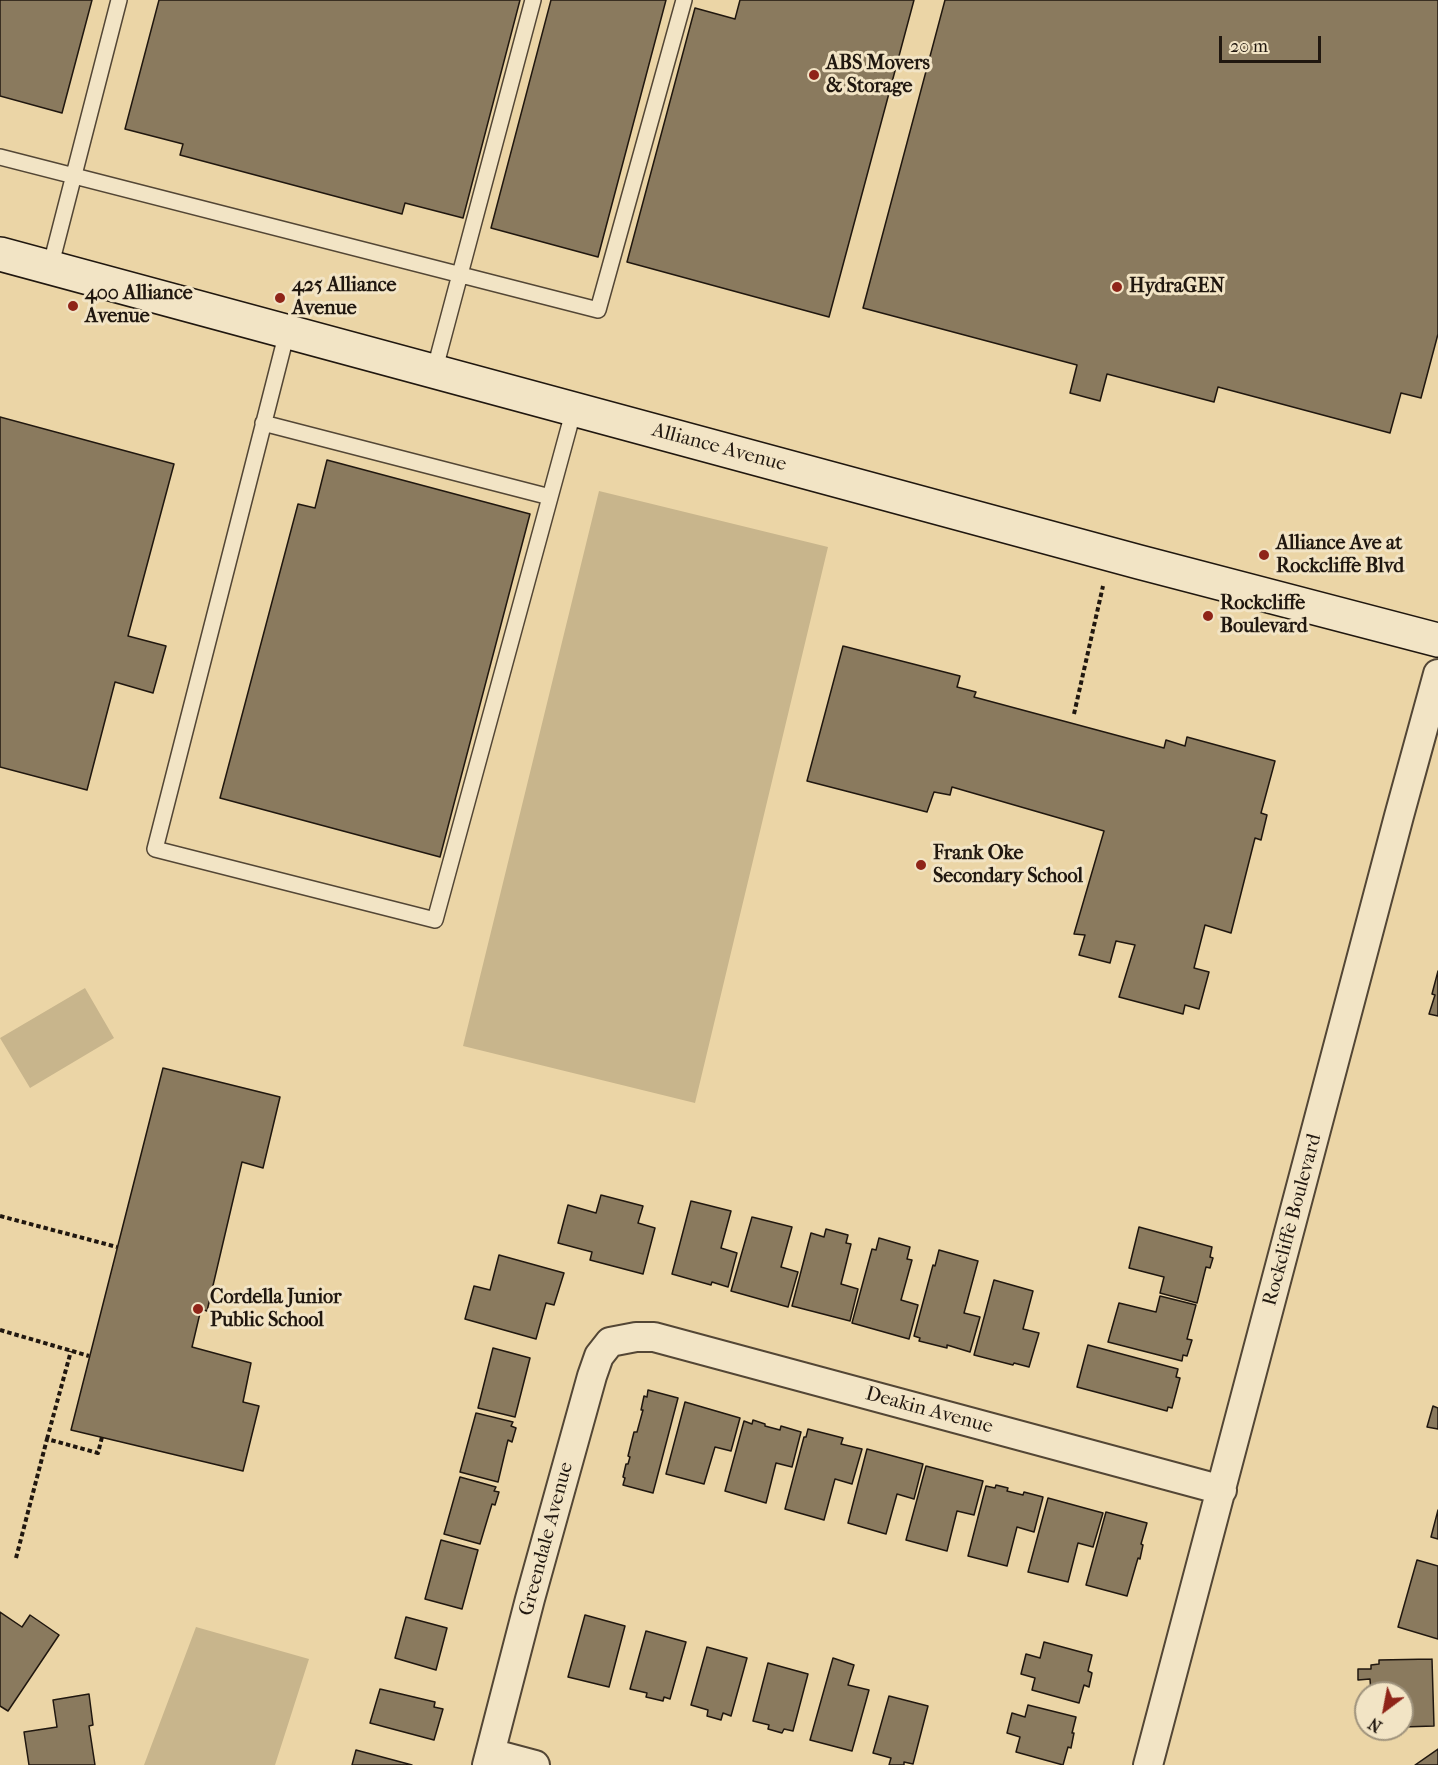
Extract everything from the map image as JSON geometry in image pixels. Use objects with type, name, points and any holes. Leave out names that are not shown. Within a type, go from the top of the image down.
[{"type":"street","name":"Alliance Avenue","points":[[0,254],[1110,554],[1438,639]]},
{"type":"street","name":"Rockcliffe Boulevard","points":[[1148,1765],[1438,674]]},
{"type":"street","name":"Deakin Avenue","points":[[636,1337],[654,1337],[1222,1490]]},
{"type":"street","name":"Greendale Avenue","points":[[488,1759],[530,1599],[599,1356],[610,1342],[636,1337]]},
{"type":"street","points":[[488,1759],[535,1765]]},
{"type":"lane","points":[[50,268],[119,0]]},
{"type":"lane","points":[[434,372],[533,0]]},
{"type":"lane","points":[[0,157],[598,310],[684,0]]},
{"type":"lane","points":[[287,332],[155,849],[435,920],[574,409]]},
{"type":"lane","points":[[263,423],[550,497]]},
{"type":"path","points":[[1074,714],[1110,554]]},
{"type":"path","points":[[0,1216],[117,1247]]},
{"type":"path","points":[[0,1330],[89,1356]]},
{"type":"path","points":[[16,1558],[71,1351]]},
{"type":"path","points":[[47,1439],[98,1453],[102,1437]]},
{"type":"shaded area","points":[[599,491],[828,547],[695,1103],[463,1046]]},
{"type":"shaded area","points":[[85,988],[114,1038],[30,1088],[0,1038]]},
{"type":"shaded area","points":[[196,1627],[309,1659],[275,1765],[144,1765]]},
{"type":"building","points":[[0,0],[92,0],[62,113],[0,96]]},
{"type":"building","points":[[159,0],[520,0],[463,218],[405,203],[402,214],[180,155],[183,144],[125,129]]},
{"type":"building","points":[[551,0],[666,0],[598,257],[491,228]]},
{"type":"building","points":[[740,0],[914,0],[829,317],[627,262],[695,8],[735,19]]},
{"type":"building","points":[[945,0],[1438,0],[1438,334],[1421,398],[1401,393],[1390,433],[1218,387],[1214,402],[1107,374],[1100,401],[1070,393],[1077,365],[863,308]]},
{"type":"building","points":[[0,417],[174,464],[128,636],[166,646],[153,693],[115,682],[87,790],[0,767]]},
{"type":"building","points":[[327,460],[530,514],[440,857],[220,798],[298,504],[315,508]]},
{"type":"building","points":[[843,646],[960,676],[957,687],[976,692],[974,697],[1164,748],[1166,740],[1185,746],[1187,737],[1275,761],[1261,813],[1267,815],[1261,840],[1255,838],[1231,933],[1205,925],[1194,968],[1209,972],[1199,1009],[1185,1005],[1183,1014],[1119,997],[1135,945],[1116,941],[1110,963],[1079,955],[1085,935],[1074,934],[1104,831],[952,787],[950,795],[934,792],[927,812],[807,781]]},
{"type":"building","points":[[1438,971],[1438,1016],[1429,1014],[1435,995],[1432,994]]},
{"type":"building","points":[[163,1068],[280,1097],[263,1168],[242,1162],[207,1311],[201,1309],[192,1347],[251,1363],[243,1402],[259,1406],[243,1471],[71,1430]]},
{"type":"building","points":[[601,1195],[643,1206],[638,1223],[655,1228],[643,1274],[590,1260],[592,1252],[558,1243],[568,1205],[596,1213]]},
{"type":"building","points":[[691,1201],[731,1211],[721,1248],[737,1253],[728,1287],[712,1282],[711,1285],[672,1274]]},
{"type":"building","points":[[752,1217],[792,1227],[781,1267],[798,1272],[788,1307],[731,1291]]},
{"type":"building","points":[[1139,1227],[1212,1247],[1210,1257],[1213,1258],[1210,1268],[1206,1267],[1197,1303],[1160,1293],[1164,1277],[1129,1268]]},
{"type":"building","points":[[826,1229],[848,1235],[846,1243],[851,1244],[841,1284],[858,1289],[850,1321],[792,1306],[811,1233],[824,1237]]},
{"type":"building","points":[[879,1238],[910,1247],[907,1259],[912,1260],[901,1300],[918,1305],[909,1339],[852,1323],[872,1249],[876,1250]]},
{"type":"building","points":[[939,1250],[978,1261],[964,1313],[980,1317],[970,1352],[947,1345],[947,1348],[919,1341],[920,1338],[914,1336]]},
{"type":"building","points":[[499,1255],[564,1273],[554,1305],[546,1303],[536,1339],[465,1319],[474,1286],[490,1290]]},
{"type":"building","points":[[994,1280],[1033,1291],[1023,1329],[1039,1333],[1029,1367],[974,1355]]},
{"type":"building","points":[[1160,1296],[1196,1305],[1187,1339],[1192,1340],[1187,1356],[1183,1355],[1182,1361],[1108,1342],[1119,1303],[1156,1312]]},
{"type":"building","points":[[1088,1345],[1178,1369],[1176,1377],[1180,1378],[1172,1408],[1168,1407],[1167,1411],[1077,1387]]},
{"type":"building","points":[[493,1348],[530,1358],[515,1417],[478,1408]]},
{"type":"building","points":[[648,1390],[678,1398],[653,1493],[623,1485],[634,1432],[637,1432],[644,1396],[647,1397]]},
{"type":"building","points":[[685,1402],[740,1418],[731,1451],[715,1447],[704,1484],[666,1474]]},
{"type":"building","points":[[1433,1406],[1438,1408],[1438,1429],[1427,1427]]},
{"type":"building","points":[[476,1413],[513,1422],[511,1426],[516,1428],[512,1442],[508,1440],[498,1482],[460,1472]]},
{"type":"building","points":[[753,1420],[780,1430],[781,1426],[801,1432],[792,1467],[776,1463],[766,1503],[725,1491],[744,1421],[752,1424]]},
{"type":"building","points":[[808,1429],[843,1438],[841,1444],[862,1449],[852,1484],[835,1479],[824,1520],[785,1509]]},
{"type":"building","points":[[867,1449],[923,1464],[914,1499],[897,1494],[886,1534],[848,1523]]},
{"type":"building","points":[[926,1466],[983,1481],[974,1515],[957,1511],[947,1551],[906,1540]]},
{"type":"building","points":[[460,1477],[496,1487],[494,1491],[499,1492],[495,1505],[492,1504],[480,1544],[444,1534]]},
{"type":"building","points":[[996,1485],[1008,1488],[1007,1491],[1023,1495],[1024,1492],[1043,1497],[1034,1532],[1017,1527],[1007,1566],[968,1556],[986,1486],[995,1488]]},
{"type":"building","points":[[1048,1498],[1103,1513],[1093,1547],[1078,1543],[1068,1582],[1028,1572]]},
{"type":"building","points":[[1438,1510],[1438,1539],[1431,1537]]},
{"type":"building","points":[[1106,1512],[1147,1523],[1141,1544],[1143,1545],[1140,1559],[1138,1558],[1127,1596],[1086,1585]]},
{"type":"building","points":[[441,1540],[478,1550],[462,1609],[425,1599]]},
{"type":"building","points":[[1417,1560],[1438,1566],[1438,1639],[1398,1627]]},
{"type":"building","points":[[0,1612],[22,1627],[30,1615],[59,1635],[8,1711],[0,1706]]},
{"type":"building","points":[[585,1615],[625,1626],[609,1687],[568,1677]]},
{"type":"building","points":[[406,1617],[447,1628],[436,1670],[395,1658]]},
{"type":"building","points":[[646,1631],[686,1642],[670,1699],[664,1697],[663,1701],[646,1697],[647,1693],[630,1689]]},
{"type":"building","points":[[1044,1642],[1092,1655],[1088,1671],[1092,1673],[1089,1687],[1084,1685],[1079,1703],[1032,1690],[1035,1678],[1021,1674],[1026,1654],[1040,1658]]},
{"type":"building","points":[[707,1647],[747,1658],[731,1716],[723,1713],[721,1720],[707,1716],[708,1710],[691,1705]]},
{"type":"building","points":[[833,1658],[854,1665],[848,1685],[869,1690],[852,1751],[810,1740]]},
{"type":"building","points":[[1432,1659],[1434,1726],[1414,1727],[1414,1681],[1358,1680],[1358,1669],[1371,1669],[1371,1665],[1379,1664],[1379,1660]]},
{"type":"building","points":[[768,1663],[808,1674],[793,1731],[784,1729],[782,1733],[768,1729],[769,1725],[753,1721]]},
{"type":"building","points":[[380,1689],[435,1702],[434,1707],[443,1709],[434,1740],[370,1723]]},
{"type":"building","points":[[89,1694],[93,1725],[89,1726],[95,1765],[29,1765],[24,1732],[57,1727],[53,1700]]},
{"type":"building","points":[[889,1696],[928,1706],[913,1764],[904,1762],[904,1765],[889,1765],[891,1758],[873,1753]]},
{"type":"building","points":[[1028,1705],[1076,1717],[1071,1748],[1068,1747],[1063,1765],[1016,1752],[1020,1737],[1007,1733],[1012,1713],[1025,1717]]},
{"type":"building","points":[[1438,1749],[1438,1765],[1415,1765]]},
{"type":"building","points":[[356,1750],[412,1765],[352,1765]]},
{"type":"place","name":"ABS Movers & Storage","points":[[814,75]]},
{"type":"place","name":"HydraGEN","points":[[1117,287]]},
{"type":"place","name":"425 Alliance Avenue","points":[[280,298]]},
{"type":"place","name":"400 Alliance Avenue","points":[[73,306]]},
{"type":"place","name":"Alliance Ave at Rockcliffe Blvd","points":[[1264,555]]},
{"type":"place","name":"Rockcliffe Boulevard","points":[[1208,616]]},
{"type":"place","name":"Frank Oke Secondary School","points":[[921,865]]},
{"type":"place","name":"Cordella Junior Public School","points":[[198,1309]]}]
